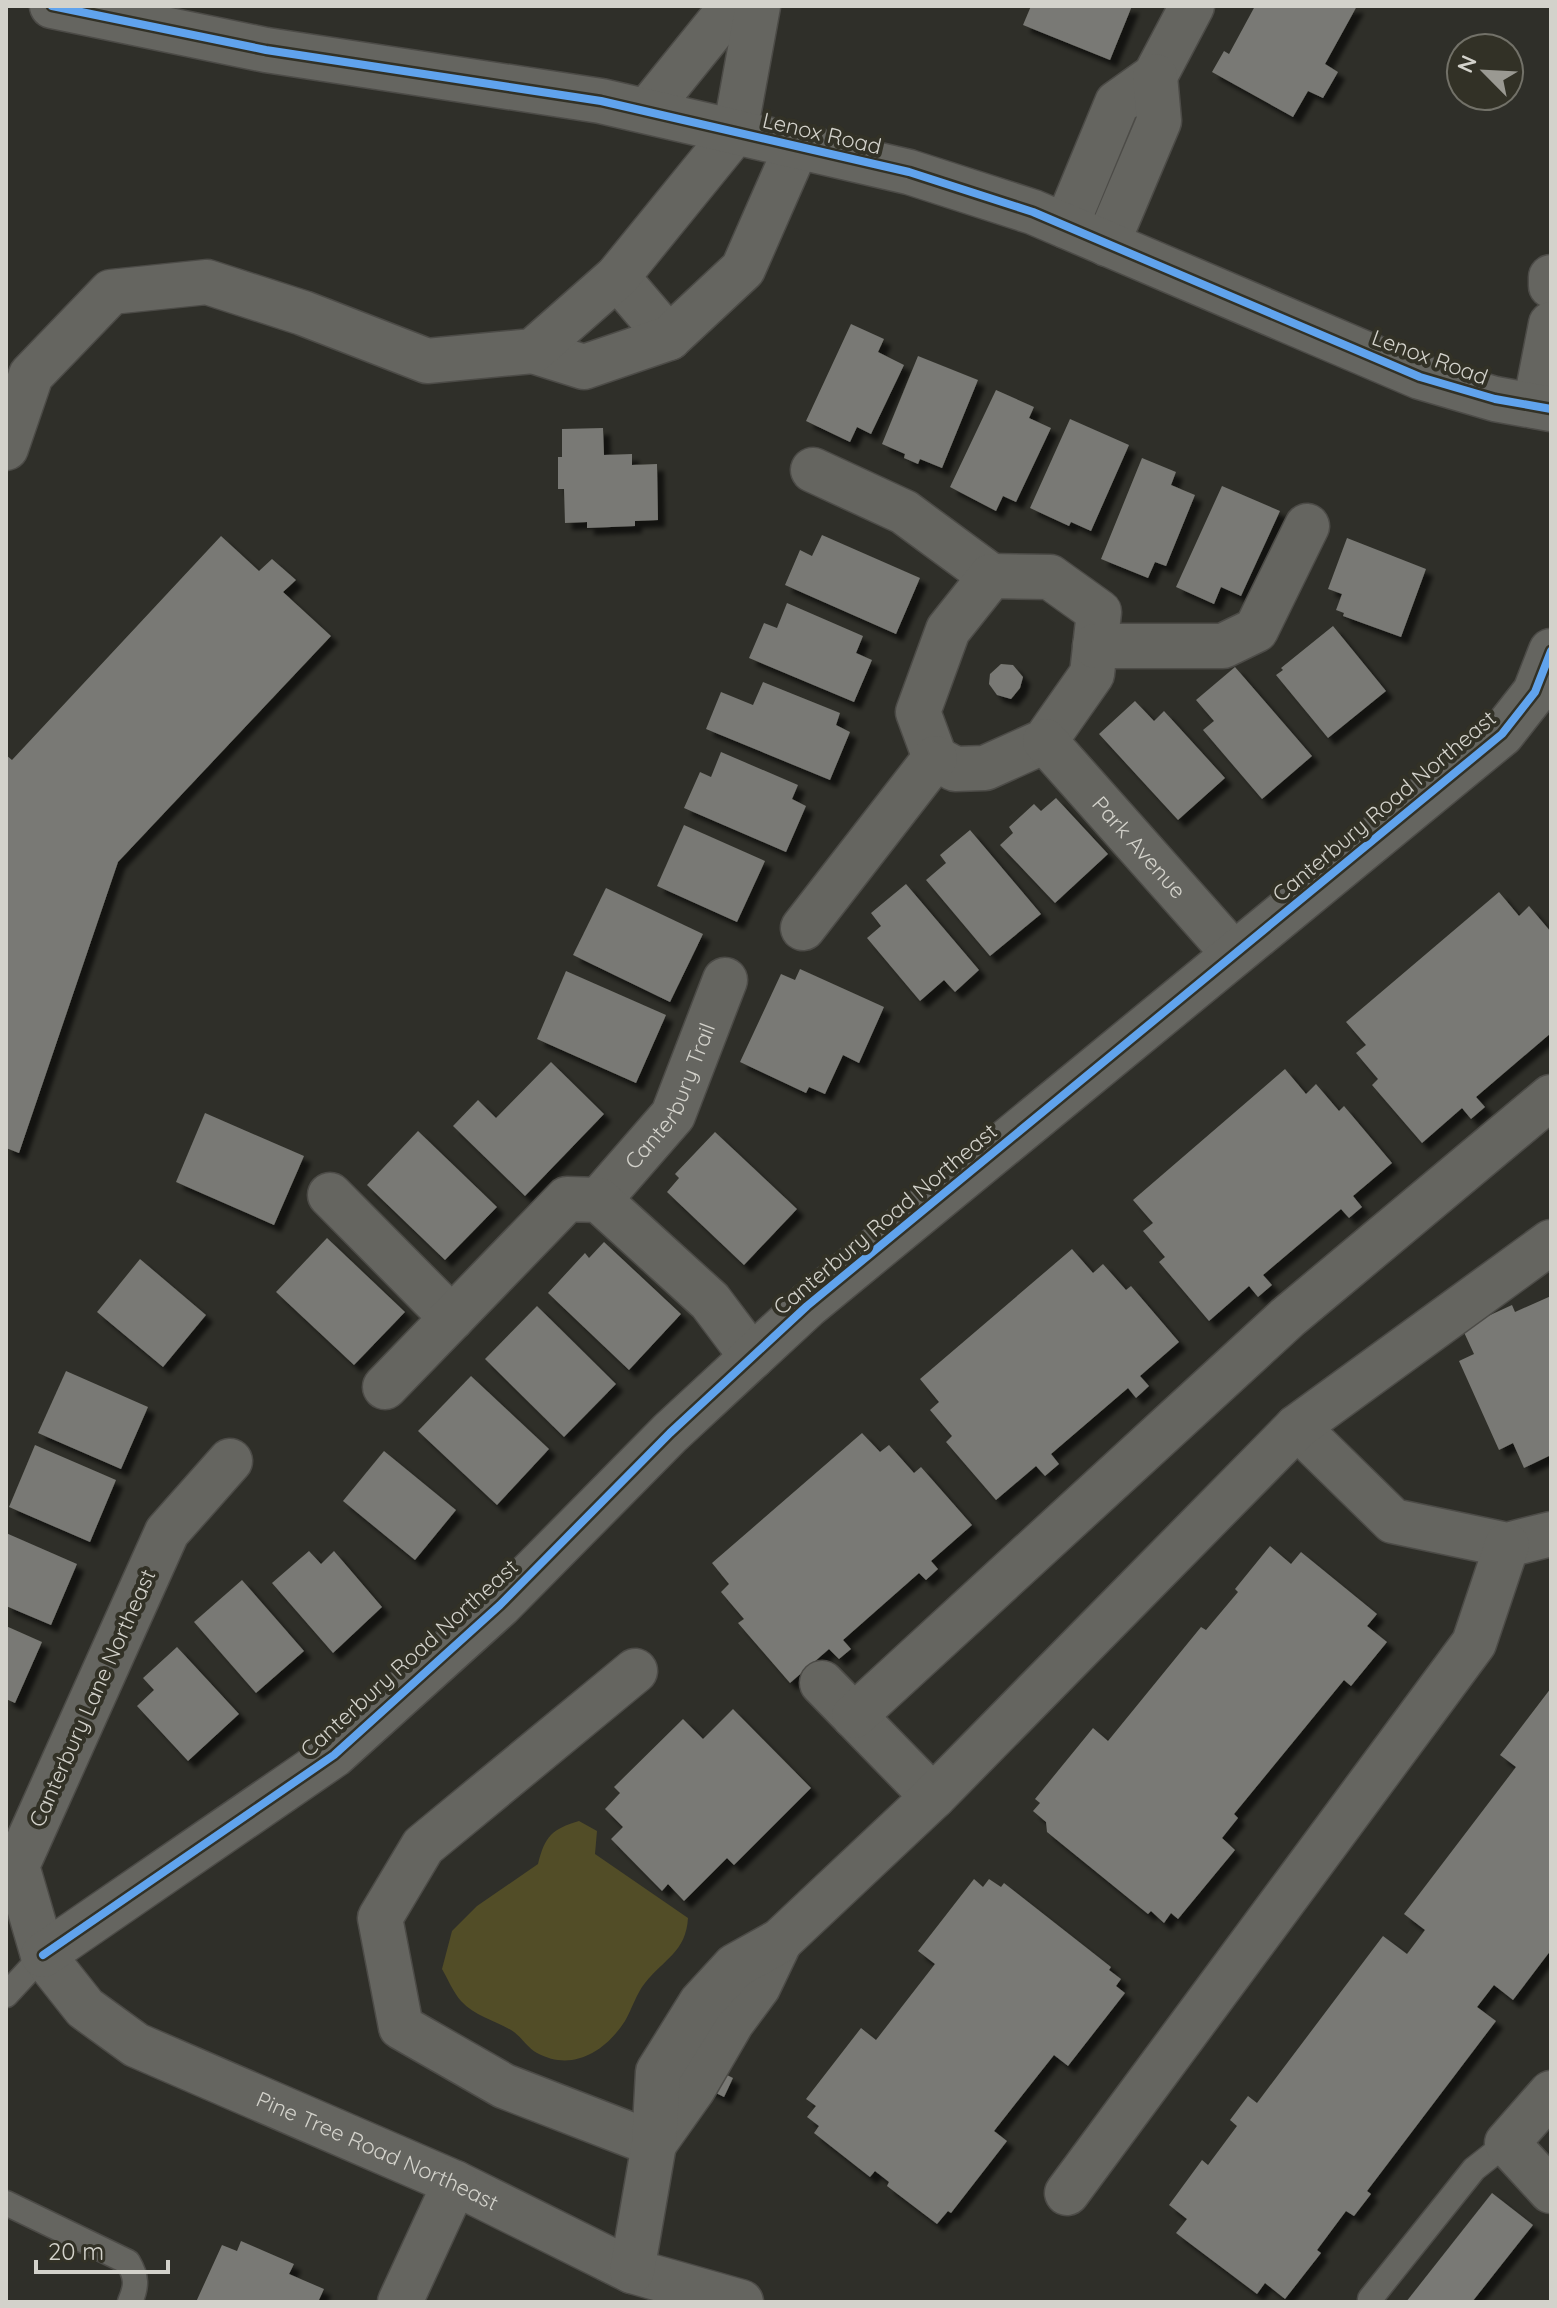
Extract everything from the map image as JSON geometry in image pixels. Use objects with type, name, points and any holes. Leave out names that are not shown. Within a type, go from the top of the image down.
[{"type":"street","points":[[647,111],[732,6]]},
{"type":"street","points":[[533,351],[617,277],[735,132],[758,6]]},
{"type":"street","points":[[1066,226],[1117,103],[1155,76],[1192,6]]},
{"type":"street","name":"Lenox Road","points":[[65,7],[266,50],[601,101],[909,172],[1033,212],[1420,377],[1495,399],[1543,408]]},
{"type":"street","points":[[1107,244],[1159,121],[1155,76]]},
{"type":"street","points":[[6,448],[31,375],[111,292],[207,282],[303,313],[427,361],[533,351],[584,367],[669,338],[743,269],[797,146]]},
{"type":"street","points":[[617,277],[669,338]]},
{"type":"street","points":[[1551,277],[1551,286]]},
{"type":"street","points":[[1543,408],[1551,324]]},
{"type":"street","points":[[813,470],[904,512],[991,576],[1050,577],[1099,612],[1092,674],[1045,741],[985,768],[955,769],[935,758],[918,712],[948,630],[991,576]]},
{"type":"street","points":[[1095,646],[1223,646],[1256,630],[1307,526]]},
{"type":"street","name":"Canterbury Road Northeast","points":[[43,1955],[334,1755],[500,1605],[670,1433],[807,1306],[1502,734],[1535,692],[1551,651]]},
{"type":"street","name":"Park Avenue","points":[[1045,741],[1234,954]]},
{"type":"street","points":[[803,928],[935,758]]},
{"type":"street","name":"Canterbury Trail","points":[[599,1200],[673,1115],[725,980]]},
{"type":"street","points":[[854,1716],[1287,1318],[1551,1097]]},
{"type":"street","points":[[330,1195],[452,1318]]},
{"type":"street","points":[[385,1387],[567,1199],[599,1200],[710,1301],[752,1357]]},
{"type":"street","points":[[632,2271],[654,2144],[658,2072],[715,2016],[735,1966],[780,1941],[933,1797],[1297,1427],[1551,1242]]},
{"type":"street","points":[[1297,1427],[1393,1521],[1507,1545],[1551,1534]]},
{"type":"street","name":"Canterbury Lane Northeast","points":[[43,1955],[17,1866],[167,1532],[230,1461]]},
{"type":"street","points":[[1067,2193],[1474,1643],[1507,1545]]},
{"type":"street","points":[[635,1671],[423,1846],[380,1918],[401,2027],[504,2086],[654,2144]]},
{"type":"street","points":[[822,1683],[933,1797]]},
{"type":"street","name":"Pine Tree Road Northeast","points":[[43,1955],[85,2008],[136,2045],[455,2183],[632,2271],[740,2302]]},
{"type":"street","points":[[1551,2093],[1507,2143],[1551,2191]]},
{"type":"street","points":[[400,2302],[455,2183]]},
{"type":"lane","points":[[6,1995],[43,1955]]},
{"type":"lane","points":[[1370,2299],[1474,2169],[1507,2143]]},
{"type":"lane","points":[[6,2203],[128,2262],[136,2275],[130,2302]]},
{"type":"shaded area","points":[[579,1821],[597,1831],[595,1854],[688,1918],[679,1947],[642,1987],[617,2032],[587,2056],[563,2060],[537,2053],[514,2032],[467,2006],[442,1969],[452,1931],[477,1906],[538,1864],[551,1835]]},
{"type":"building","points":[[1031,6],[1132,6],[1110,60],[1023,25]]},
{"type":"building","points":[[1255,6],[1357,6],[1325,64],[1338,72],[1323,98],[1308,91],[1293,117],[1212,72],[1224,51],[1229,54]]},
{"type":"building","points":[[851,324],[884,339],[878,352],[904,365],[871,434],[857,427],[850,442],[806,421]]},
{"type":"building","points":[[918,356],[978,380],[942,468],[920,459],[918,464],[904,458],[905,454],[882,444]]},
{"type":"building","points":[[996,390],[1034,407],[1029,418],[1051,428],[1016,502],[1003,496],[996,511],[950,487]]},
{"type":"building","points":[[1070,419],[1129,445],[1091,531],[1071,522],[1069,526],[1030,508]]},
{"type":"building","points":[[603,428],[604,455],[632,454],[632,465],[657,464],[658,520],[635,521],[635,526],[587,528],[587,522],[565,523],[564,489],[558,489],[562,429]]},
{"type":"building","points":[[1142,458],[1176,472],[1171,485],[1195,495],[1166,566],[1155,562],[1148,578],[1101,559]]},
{"type":"building","points":[[1222,486],[1280,511],[1241,596],[1221,587],[1214,604],[1176,587]]},
{"type":"building","points":[[822,535],[920,578],[896,634],[785,585],[800,550],[812,556]]},
{"type":"building","points":[[221,536],[259,571],[272,559],[296,580],[283,592],[331,636],[118,862],[19,1153],[6,1148],[6,755],[12,760]]},
{"type":"building","points":[[1347,538],[1426,569],[1401,637],[1343,616],[1344,613],[1336,610],[1342,594],[1328,589]]},
{"type":"building","points":[[787,603],[863,636],[856,653],[872,660],[854,702],[749,658],[764,623],[777,628]]},
{"type":"building","points":[[1333,626],[1386,691],[1328,738],[1276,675]]},
{"type":"building","points":[[1001,664],[1013,665],[1023,677],[1020,688],[1011,699],[997,695],[989,684],[990,674]]},
{"type":"building","points":[[1235,667],[1312,756],[1262,799],[1203,730],[1214,721],[1196,700]]},
{"type":"building","points":[[763,682],[840,713],[836,725],[850,732],[830,780],[706,729],[721,692],[753,705]]},
{"type":"building","points":[[1135,701],[1154,721],[1164,711],[1225,778],[1178,820],[1099,734]]},
{"type":"building","points":[[721,752],[798,785],[792,799],[806,806],[786,852],[684,808],[700,772],[711,777]]},
{"type":"building","points":[[1056,798],[1108,854],[1055,903],[1000,845],[1013,833],[1009,827],[1034,804],[1041,811]]},
{"type":"building","points":[[684,825],[765,861],[737,922],[657,886]]},
{"type":"building","points":[[970,830],[1041,914],[990,956],[926,880],[946,863],[940,855]]},
{"type":"building","points":[[906,884],[979,970],[955,992],[944,980],[920,1001],[867,938],[881,926],[871,913]]},
{"type":"building","points":[[606,888],[703,934],[670,1002],[573,955]]},
{"type":"building","points":[[1499,892],[1519,916],[1529,906],[1551,932],[1551,1033],[1476,1097],[1485,1107],[1471,1119],[1462,1108],[1422,1143],[1372,1085],[1378,1079],[1356,1053],[1366,1045],[1346,1022]]},
{"type":"building","points":[[800,969],[884,1007],[859,1063],[843,1055],[825,1094],[809,1087],[806,1093],[740,1062],[781,974],[795,980]]},
{"type":"building","points":[[566,971],[666,1015],[636,1083],[537,1039]]},
{"type":"building","points":[[551,1062],[604,1114],[525,1196],[453,1126],[478,1100],[496,1118]]},
{"type":"building","points":[[1285,1069],[1306,1094],[1316,1084],[1339,1111],[1344,1106],[1392,1163],[1353,1196],[1362,1207],[1349,1218],[1341,1209],[1263,1275],[1272,1285],[1258,1297],[1249,1286],[1209,1321],[1159,1262],[1165,1257],[1143,1231],[1153,1223],[1133,1200]]},
{"type":"building","points":[[205,1113],[304,1156],[274,1225],[176,1182]]},
{"type":"building","points":[[418,1131],[497,1207],[445,1260],[367,1185]]},
{"type":"building","points":[[715,1132],[797,1209],[744,1265],[667,1192],[679,1178],[675,1174]]},
{"type":"building","points":[[327,1238],[405,1312],[354,1365],[276,1292]]},
{"type":"building","points":[[604,1242],[681,1314],[629,1370],[548,1293],[585,1253],[589,1258]]},
{"type":"building","points":[[1072,1249],[1093,1273],[1103,1264],[1126,1290],[1131,1286],[1179,1342],[1140,1376],[1149,1386],[1136,1398],[1128,1388],[1051,1454],[1059,1464],[1045,1476],[1036,1466],[996,1500],[946,1442],[952,1436],[930,1410],[939,1402],[920,1379]]},
{"type":"building","points":[[140,1259],[206,1315],[163,1367],[97,1312]]},
{"type":"building","points":[[1551,1296],[1551,1455],[1524,1468],[1513,1443],[1499,1450],[1459,1361],[1474,1354],[1462,1328],[1512,1305],[1515,1312]]},
{"type":"building","points":[[537,1306],[616,1384],[564,1437],[485,1359]]},
{"type":"building","points":[[66,1371],[148,1407],[121,1469],[38,1433]]},
{"type":"building","points":[[471,1376],[549,1449],[497,1505],[418,1431]]},
{"type":"building","points":[[862,1433],[880,1452],[889,1445],[914,1473],[921,1467],[972,1525],[931,1561],[938,1569],[926,1580],[919,1573],[843,1640],[851,1649],[839,1659],[829,1649],[790,1683],[738,1623],[744,1619],[721,1592],[729,1584],[712,1563]]},
{"type":"building","points":[[35,1445],[116,1480],[90,1542],[9,1507]]},
{"type":"building","points":[[384,1451],[456,1510],[415,1560],[343,1501]]},
{"type":"building","points":[[6,1533],[77,1564],[51,1625],[6,1606]]},
{"type":"building","points":[[1270,1546],[1291,1564],[1301,1552],[1377,1614],[1367,1626],[1387,1642],[1351,1686],[1344,1680],[1234,1814],[1238,1818],[1222,1838],[1235,1850],[1178,1919],[1171,1913],[1164,1923],[1151,1911],[1148,1914],[1047,1832],[1046,1822],[1033,1811],[1040,1803],[1035,1799],[1093,1728],[1108,1741],[1201,1627],[1206,1630],[1238,1592],[1235,1589]]},
{"type":"building","points":[[309,1551],[321,1564],[334,1551],[382,1607],[333,1653],[272,1583]]},
{"type":"building","points":[[242,1580],[304,1651],[256,1693],[194,1622]]},
{"type":"building","points":[[6,1626],[42,1642],[15,1703],[6,1699]]},
{"type":"building","points":[[177,1647],[239,1714],[188,1761],[137,1706],[154,1690],[143,1678]]},
{"type":"building","points":[[1551,1688],[1551,1950],[1513,2000],[1494,1985],[1477,2007],[1496,2021],[1367,2191],[1371,2194],[1354,2216],[1346,2211],[1317,2250],[1321,2253],[1285,2299],[1265,2283],[1257,2294],[1176,2233],[1187,2219],[1169,2205],[1202,2160],[1208,2165],[1237,2126],[1230,2120],[1248,2096],[1257,2103],[1383,1936],[1407,1954],[1425,1930],[1404,1914],[1516,1767],[1500,1755]]},
{"type":"building","points":[[733,1709],[811,1788],[734,1865],[727,1858],[684,1901],[668,1884],[662,1891],[611,1839],[623,1827],[605,1809],[620,1793],[614,1787],[683,1719],[703,1739]]},
{"type":"building","points":[[974,1879],[983,1887],[989,1879],[1001,1887],[1004,1883],[1111,1967],[1109,1970],[1121,1979],[1116,1986],[1125,1993],[1068,2066],[1054,2055],[994,2131],[1007,2141],[951,2213],[948,2211],[937,2224],[887,2186],[889,2182],[875,2171],[870,2177],[814,2133],[819,2126],[807,2117],[816,2106],[806,2099],[861,2028],[876,2040],[935,1964],[918,1951]]},
{"type":"building","points":[[715,2069],[733,2078],[724,2097],[706,2088]]},
{"type":"building","points":[[1492,2193],[1533,2225],[1472,2302],[1406,2302]]},
{"type":"building","points":[[241,2241],[294,2264],[289,2274],[324,2289],[318,2302],[196,2302],[222,2245],[237,2251]]},
{"type":"cycle path","points":[[52,6],[266,50],[601,101],[909,172],[1033,212],[1420,377],[1495,399],[1551,409]]},
{"type":"cycle path","points":[[43,1955],[334,1755],[500,1605],[670,1433],[807,1306],[1502,734],[1535,692],[1551,651]]}]
